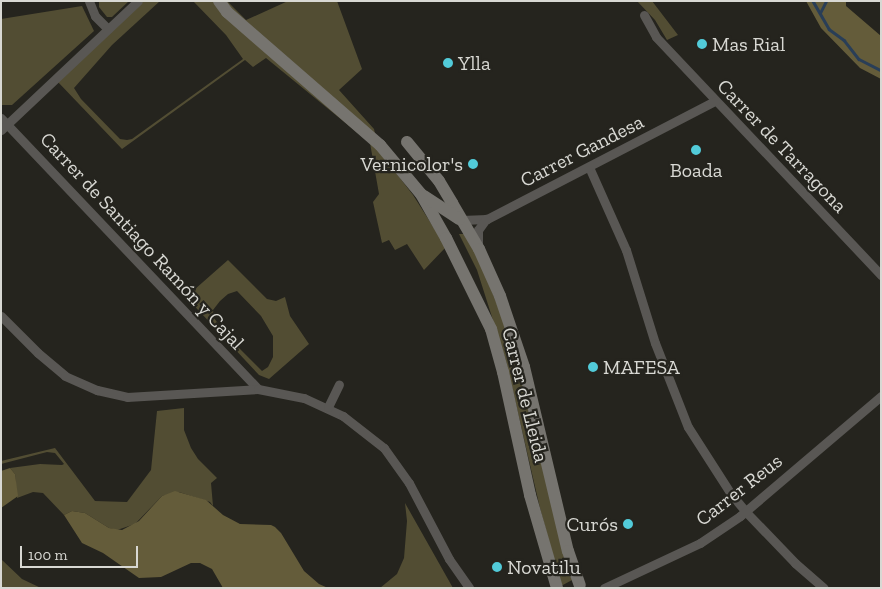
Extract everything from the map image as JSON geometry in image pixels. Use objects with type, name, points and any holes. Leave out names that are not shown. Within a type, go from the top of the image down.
[{"type":"street","points":[[89,1],[95,16],[108,29]]},
{"type":"street","points":[[3,124],[138,1]]},
{"type":"street","name":"Carrer de Lleida","points":[[219,1],[227,12],[380,145],[421,194],[446,238],[491,329],[503,372],[530,495],[557,588]]},
{"type":"street","name":"Carrer de Tarragona","points":[[644,16],[656,37],[881,275]]},
{"type":"street","name":"Carrer Gandesa","points":[[461,220],[486,219],[715,101]]},
{"type":"street","name":"Carrer de Santiago Ramón y Cajal","points":[[3,124],[258,389]]},
{"type":"street","name":"Carrer de Lleida","points":[[407,142],[439,181],[478,248],[500,296],[524,367],[568,551],[583,586]]},
{"type":"street","points":[[589,167],[626,250],[655,345],[688,427],[731,494],[746,512],[795,563],[824,588]]},
{"type":"street","name":"Carrer de Lleida","points":[[421,194],[461,220]]},
{"type":"street","points":[[478,248],[478,230],[486,219]]},
{"type":"street","points":[[1,316],[38,353],[65,376],[97,390],[127,396],[258,389],[304,398],[328,407],[343,416],[384,448],[409,483],[449,559],[469,588]]},
{"type":"street","points":[[328,407],[339,384]]},
{"type":"street","name":"Carrer Reus","points":[[604,588],[700,543],[746,512],[881,396]]},
{"type":"street","points":[[566,588],[573,584],[583,586]]},
{"type":"shaded area","points":[[99,1],[129,1],[112,17],[107,17],[99,7]]},
{"type":"shaded area","points":[[143,1],[160,1],[112,45],[74,88],[81,99],[120,139],[127,140],[132,139],[243,59],[226,35],[193,1],[227,1],[246,20],[288,1],[337,1],[362,69],[339,90],[374,129],[379,151],[413,195],[446,247],[424,270],[407,244],[395,250],[389,240],[382,243],[373,202],[379,194],[370,143],[266,58],[253,67],[245,60],[122,149],[57,81]]},
{"type":"shaded area","points":[[637,1],[652,1],[678,35],[667,40],[655,20]]},
{"type":"shaded area","points":[[806,1],[846,1],[846,6],[881,36],[881,79],[860,68],[821,28]]},
{"type":"shaded area","points":[[82,6],[94,31],[12,105],[2,105],[1,19]]},
{"type":"shaded area","points":[[459,234],[466,234],[478,256],[513,345],[574,579],[561,586],[540,508],[506,361],[477,270]]},
{"type":"shaded area","points":[[228,260],[267,299],[276,301],[285,297],[290,316],[309,344],[269,379],[259,375],[186,297]],"holes":[[[237,291],[261,316],[273,336],[273,357],[268,367],[262,371],[227,336],[214,318],[213,310],[228,294]]]},
{"type":"shaded area","points":[[184,408],[184,430],[191,448],[198,459],[217,478],[211,483],[213,506],[210,502],[179,492],[162,496],[135,524],[117,530],[109,528],[85,513],[72,511],[64,515],[43,493],[33,492],[17,498],[15,474],[10,468],[40,464],[64,464],[55,453],[47,452],[1,464],[1,461],[55,448],[95,501],[127,502],[151,470],[157,411]]},
{"type":"shaded area","points":[[10,468],[15,474],[18,496],[1,508],[1,471]]},
{"type":"shaded area","points":[[175,491],[206,500],[223,515],[240,524],[271,525],[275,527],[281,533],[304,571],[319,584],[328,588],[223,588],[212,569],[200,563],[191,563],[161,577],[139,578],[103,553],[82,543],[64,515],[72,511],[85,513],[109,528],[122,530],[139,521],[162,496]]},
{"type":"shaded area","points":[[405,503],[453,588],[380,588],[397,574],[404,558],[407,521]]},
{"type":"shaded area","points":[[1,559],[22,579],[41,588],[1,588]]},
{"type":"waterway","points":[[813,1],[829,29],[844,40],[859,59],[881,70]]},
{"type":"waterway","points":[[820,13],[826,1]]},
{"type":"place","name":"Mas Rial","points":[[702,44]]},
{"type":"place","name":"Ylla","points":[[448,63]]},
{"type":"place","name":"Boada","points":[[696,150]]},
{"type":"place","name":"Vernicolor's","points":[[473,164]]},
{"type":"place","name":"MAFESA","points":[[593,367]]},
{"type":"place","name":"Curós","points":[[628,524]]},
{"type":"place","name":"Novatilu","points":[[497,567]]}]
